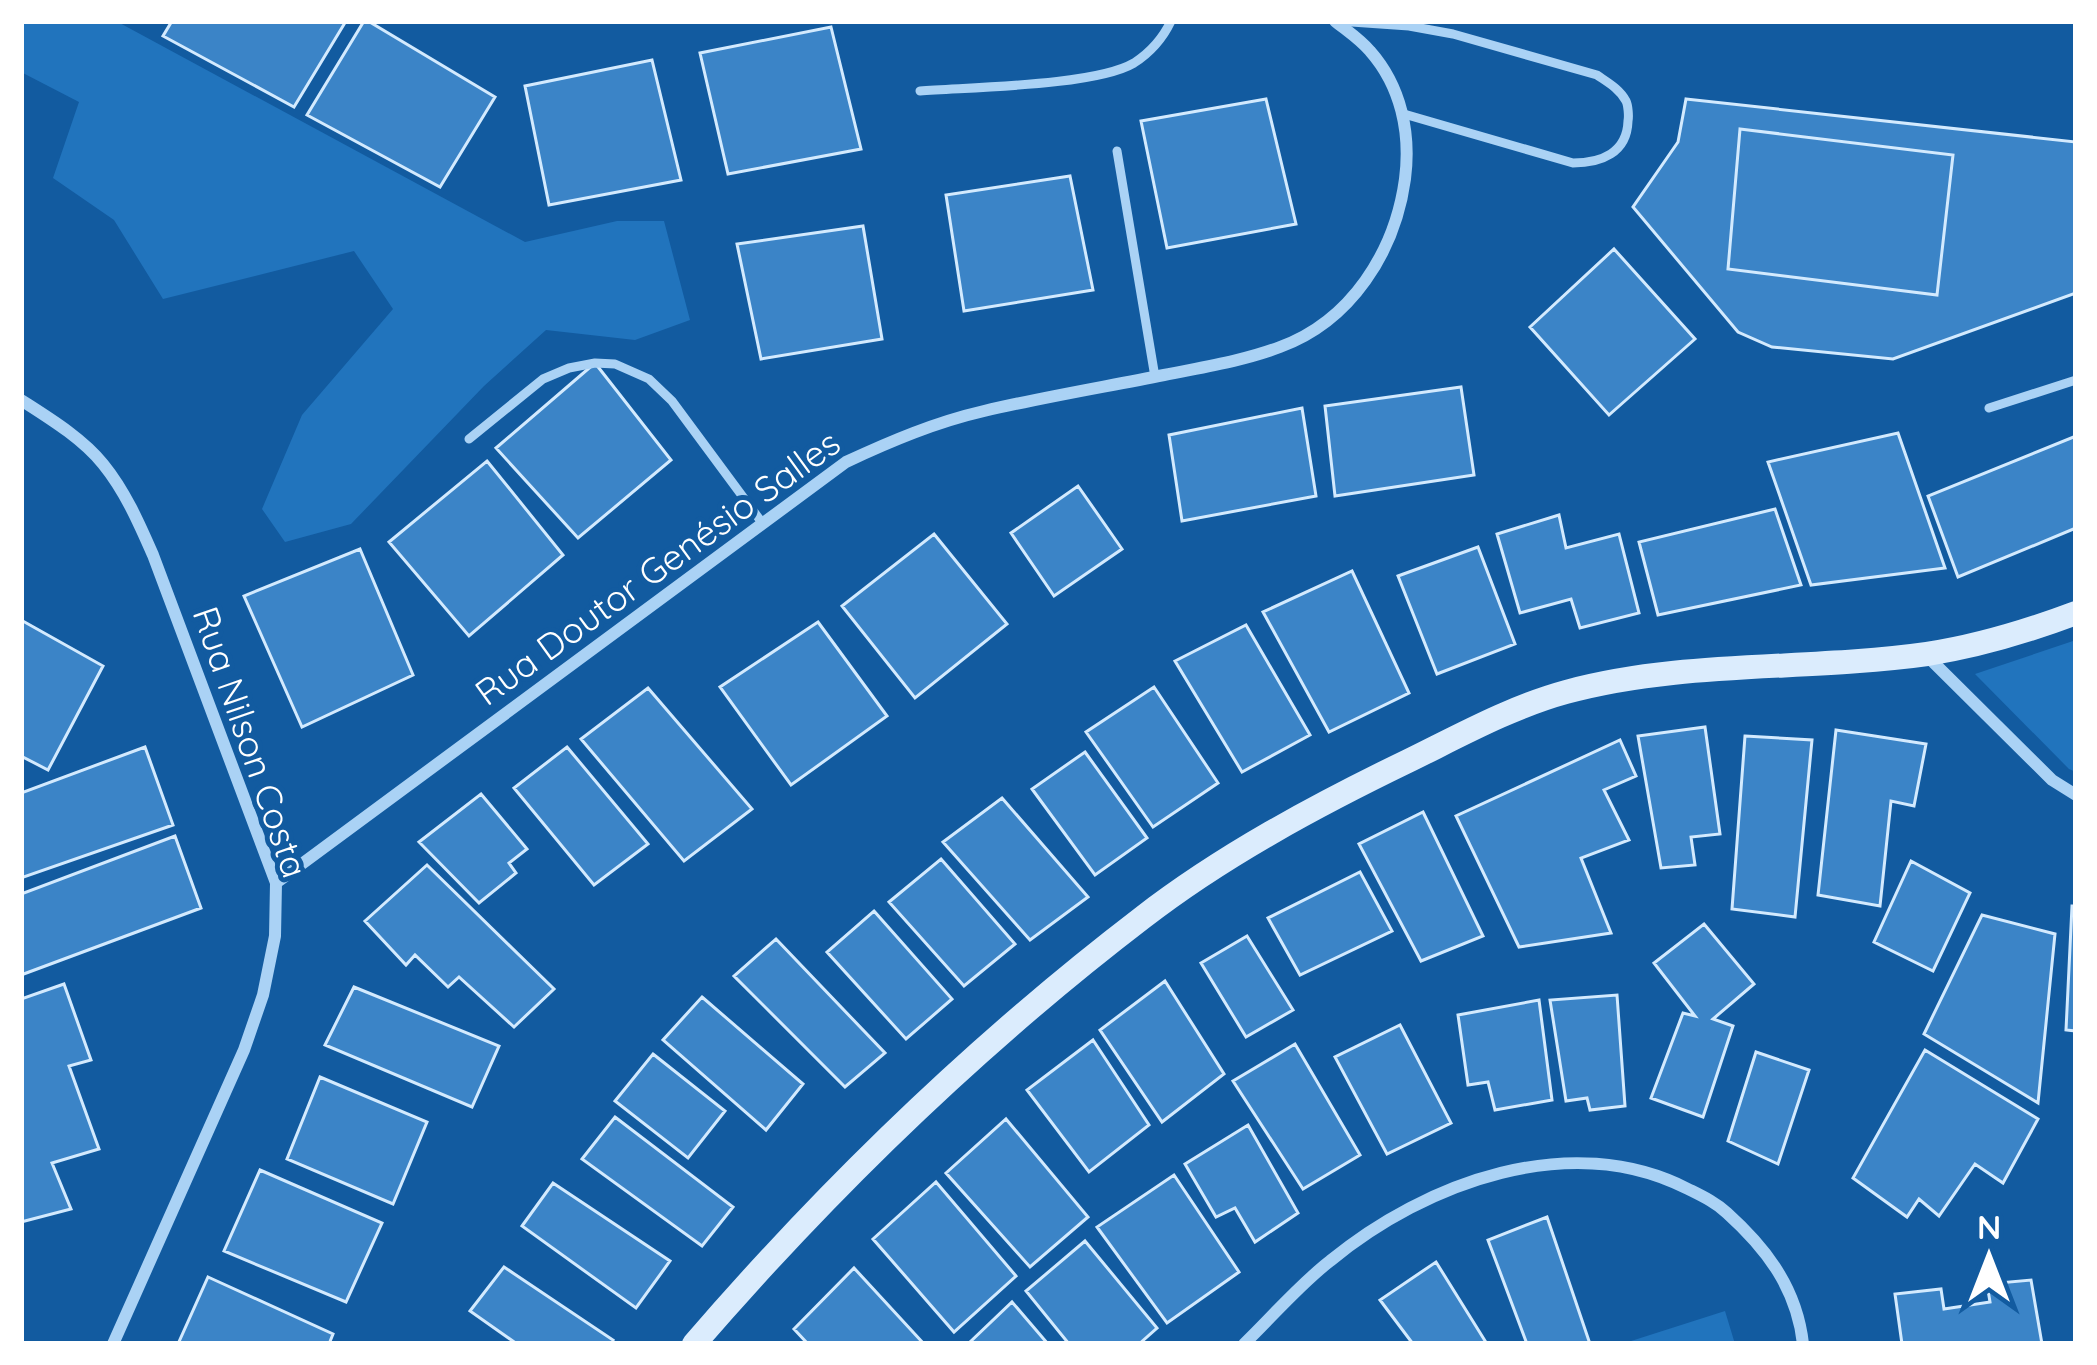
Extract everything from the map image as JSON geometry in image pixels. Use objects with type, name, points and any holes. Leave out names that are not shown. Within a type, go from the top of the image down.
[{"type":"street","name":"Rua Doutor Genésio Salles","points":[[276,883],[846,462],[908,434],[981,412],[1228,362],[1282,346],[1325,323],[1360,289],[1386,248],[1402,202],[1408,156],[1404,114],[1389,79],[1369,50],[1335,21]]},
{"type":"street","name":"Rua Nilson Costa","points":[[21,400],[101,461],[131,505],[276,883],[275,937],[263,995],[244,1051],[113,1344]]},
{"type":"street","points":[[694,1344],[809,1215],[1022,1017],[1144,916],[1261,838],[1367,780],[1483,724],[1564,693],[1654,674],[1925,654],[2014,635],[2076,613]]},
{"type":"street","points":[[1925,654],[2052,780],[2076,795]]},
{"type":"street","points":[[1244,1344],[1329,1261],[1394,1215],[1474,1180],[1547,1163],[1606,1162],[1663,1176],[1716,1204],[1755,1238],[1787,1283],[1804,1344]]},
{"type":"lane","points":[[920,91],[1088,78],[1132,64],[1162,38],[1171,21]]},
{"type":"lane","points":[[1335,21],[1453,34],[1597,75],[1628,103],[1629,128],[1619,148],[1598,163],[1573,163],[1404,114]]},
{"type":"lane","points":[[1118,151],[1155,377]]},
{"type":"lane","points":[[469,439],[543,379],[568,368],[615,364],[649,379],[672,401],[763,524]]},
{"type":"lane","points":[[1989,408],[2076,380]]},
{"type":"shaded area","points":[[21,21],[116,21],[525,242],[617,221],[664,221],[690,320],[635,340],[546,330],[484,386],[351,524],[285,542],[262,509],[302,415],[393,309],[354,251],[163,299],[114,220],[53,178],[79,102],[21,72]]},
{"type":"shaded area","points":[[2076,640],[2076,772],[1975,674]]},
{"type":"shaded area","points":[[1725,1311],[1735,1344],[1628,1342]]},
{"type":"building","points":[[172,21],[346,21],[294,107],[163,36]]},
{"type":"building","points":[[364,21],[495,97],[440,187],[307,115]]},
{"type":"building","points":[[831,27],[861,149],[728,174],[700,53]]},
{"type":"building","points":[[652,60],[681,180],[549,205],[525,86]]},
{"type":"building","points":[[1266,99],[1296,224],[1167,248],[1141,121]]},
{"type":"building","points":[[1686,99],[2076,142],[2076,293],[1893,359],[1772,347],[1738,332],[1633,207],[1678,142]]},
{"type":"building","points":[[1740,129],[1953,155],[1937,295],[1728,269]]},
{"type":"building","points":[[1070,176],[1093,290],[964,311],[946,195]]},
{"type":"building","points":[[863,226],[882,339],[761,359],[737,244]]},
{"type":"building","points":[[1614,249],[1695,339],[1609,415],[1530,327]]},
{"type":"building","points":[[595,363],[671,460],[578,538],[496,448]]},
{"type":"building","points":[[1461,387],[1474,475],[1335,496],[1325,406]]},
{"type":"building","points":[[1302,408],[1316,496],[1182,521],[1169,435]]},
{"type":"building","points":[[1898,433],[1945,568],[1811,585],[1768,462]]},
{"type":"building","points":[[2076,436],[2076,528],[1958,577],[1928,496]]},
{"type":"building","points":[[487,461],[563,555],[469,636],[389,542]]},
{"type":"building","points":[[1078,486],[1122,549],[1054,596],[1011,533]]},
{"type":"building","points":[[1775,509],[1801,585],[1658,615],[1639,542]]},
{"type":"building","points":[[1559,515],[1566,548],[1619,534],[1639,613],[1580,628],[1571,599],[1520,613],[1497,534]]},
{"type":"building","points":[[934,534],[1007,624],[915,698],[842,606]]},
{"type":"building","points":[[1478,547],[1515,644],[1437,674],[1398,576]]},
{"type":"building","points":[[360,549],[413,675],[302,727],[244,596]]},
{"type":"building","points":[[1352,571],[1409,693],[1329,732],[1263,612]]},
{"type":"building","points":[[21,620],[103,666],[48,770],[21,756]]},
{"type":"building","points":[[818,622],[887,716],[791,785],[720,687]]},
{"type":"building","points":[[1246,625],[1310,735],[1242,772],[1175,661]]},
{"type":"building","points":[[1154,687],[1218,783],[1153,827],[1086,732]]},
{"type":"building","points":[[648,688],[752,809],[684,861],[581,739]]},
{"type":"building","points":[[1705,727],[1720,834],[1691,837],[1695,865],[1661,868],[1638,736]]},
{"type":"building","points":[[1836,730],[1926,744],[1914,806],[1891,801],[1880,906],[1818,895]]},
{"type":"building","points":[[1745,736],[1812,740],[1795,917],[1732,909]]},
{"type":"building","points":[[1620,740],[1636,776],[1604,790],[1629,840],[1581,858],[1611,933],[1519,947],[1456,816]]},
{"type":"building","points":[[145,747],[173,825],[21,878],[21,793]]},
{"type":"building","points":[[567,747],[648,844],[594,885],[514,788]]},
{"type":"building","points":[[1085,752],[1147,838],[1095,875],[1032,789]]},
{"type":"building","points":[[481,794],[527,849],[509,863],[516,873],[479,903],[419,842]]},
{"type":"building","points":[[1002,798],[1088,897],[1030,940],[943,842]]},
{"type":"building","points":[[1423,812],[1483,936],[1421,961],[1359,844]]},
{"type":"building","points":[[175,836],[201,908],[21,975],[21,894]]},
{"type":"building","points":[[941,859],[1015,944],[964,986],[889,902]]},
{"type":"building","points":[[1911,861],[1970,893],[1933,971],[1874,942]]},
{"type":"building","points":[[427,865],[554,989],[514,1027],[459,977],[448,987],[415,955],[406,965],[365,921]]},
{"type":"building","points":[[1360,872],[1392,931],[1300,975],[1268,918]]},
{"type":"building","points":[[2072,906],[2076,906],[2076,1031],[2066,1030]]},
{"type":"building","points":[[874,911],[952,999],[906,1039],[827,952]]},
{"type":"building","points":[[1982,915],[2055,934],[2038,1103],[1924,1034]]},
{"type":"building","points":[[1704,924],[1754,984],[1713,1019],[1733,1026],[1703,1117],[1651,1098],[1683,1013],[1695,1016],[1654,963]]},
{"type":"building","points":[[1247,936],[1293,1010],[1246,1037],[1201,963]]},
{"type":"building","points":[[776,939],[885,1053],[845,1087],[734,976]]},
{"type":"building","points":[[1165,981],[1224,1074],[1162,1122],[1100,1030]]},
{"type":"building","points":[[64,984],[91,1060],[69,1066],[99,1149],[52,1163],[71,1209],[21,1222],[21,999]]},
{"type":"building","points":[[354,987],[499,1046],[472,1107],[325,1045]]},
{"type":"building","points":[[1617,995],[1625,1106],[1590,1110],[1587,1098],[1566,1101],[1550,1000]]},
{"type":"building","points":[[702,997],[803,1084],[766,1130],[663,1040]]},
{"type":"building","points":[[1539,1000],[1552,1100],[1495,1110],[1488,1082],[1468,1085],[1458,1015]]},
{"type":"building","points":[[1400,1025],[1451,1123],[1387,1154],[1335,1057]]},
{"type":"building","points":[[1093,1040],[1149,1125],[1089,1172],[1027,1090]]},
{"type":"building","points":[[1295,1044],[1360,1155],[1303,1189],[1233,1081]]},
{"type":"building","points":[[1925,1050],[2038,1119],[2003,1183],[1975,1164],[1939,1216],[1919,1199],[1907,1217],[1853,1178]]},
{"type":"building","points":[[1756,1052],[1809,1070],[1778,1164],[1728,1141]]},
{"type":"building","points":[[653,1054],[725,1111],[688,1158],[615,1101]]},
{"type":"building","points":[[320,1077],[427,1122],[393,1204],[287,1159]]},
{"type":"building","points":[[615,1117],[733,1207],[702,1246],[582,1159]]},
{"type":"building","points":[[1006,1119],[1088,1217],[1030,1267],[946,1173]]},
{"type":"building","points":[[1248,1125],[1298,1213],[1255,1242],[1235,1208],[1216,1217],[1185,1164]]},
{"type":"building","points":[[260,1170],[382,1223],[346,1302],[224,1251]]},
{"type":"building","points":[[1174,1175],[1239,1272],[1167,1323],[1097,1227]]},
{"type":"building","points":[[936,1182],[1016,1276],[954,1332],[873,1239]]},
{"type":"building","points":[[553,1183],[670,1261],[636,1308],[522,1226]]},
{"type":"building","points":[[1547,1217],[1590,1344],[1527,1344],[1488,1240]]},
{"type":"building","points":[[1085,1241],[1157,1328],[1139,1344],[1069,1344],[1026,1291]]},
{"type":"building","points":[[1436,1262],[1487,1344],[1413,1344],[1380,1300]]},
{"type":"building","points":[[504,1267],[613,1340],[610,1344],[517,1344],[470,1311]]},
{"type":"building","points":[[854,1268],[924,1344],[808,1344],[794,1329]]},
{"type":"building","points":[[208,1277],[333,1334],[329,1344],[178,1344]]},
{"type":"building","points":[[2031,1280],[2042,1344],[1902,1344],[1895,1294],[1941,1289],[1944,1309],[1990,1302],[1987,1284]]},
{"type":"building","points":[[1012,1302],[1048,1344],[968,1344]]}]
